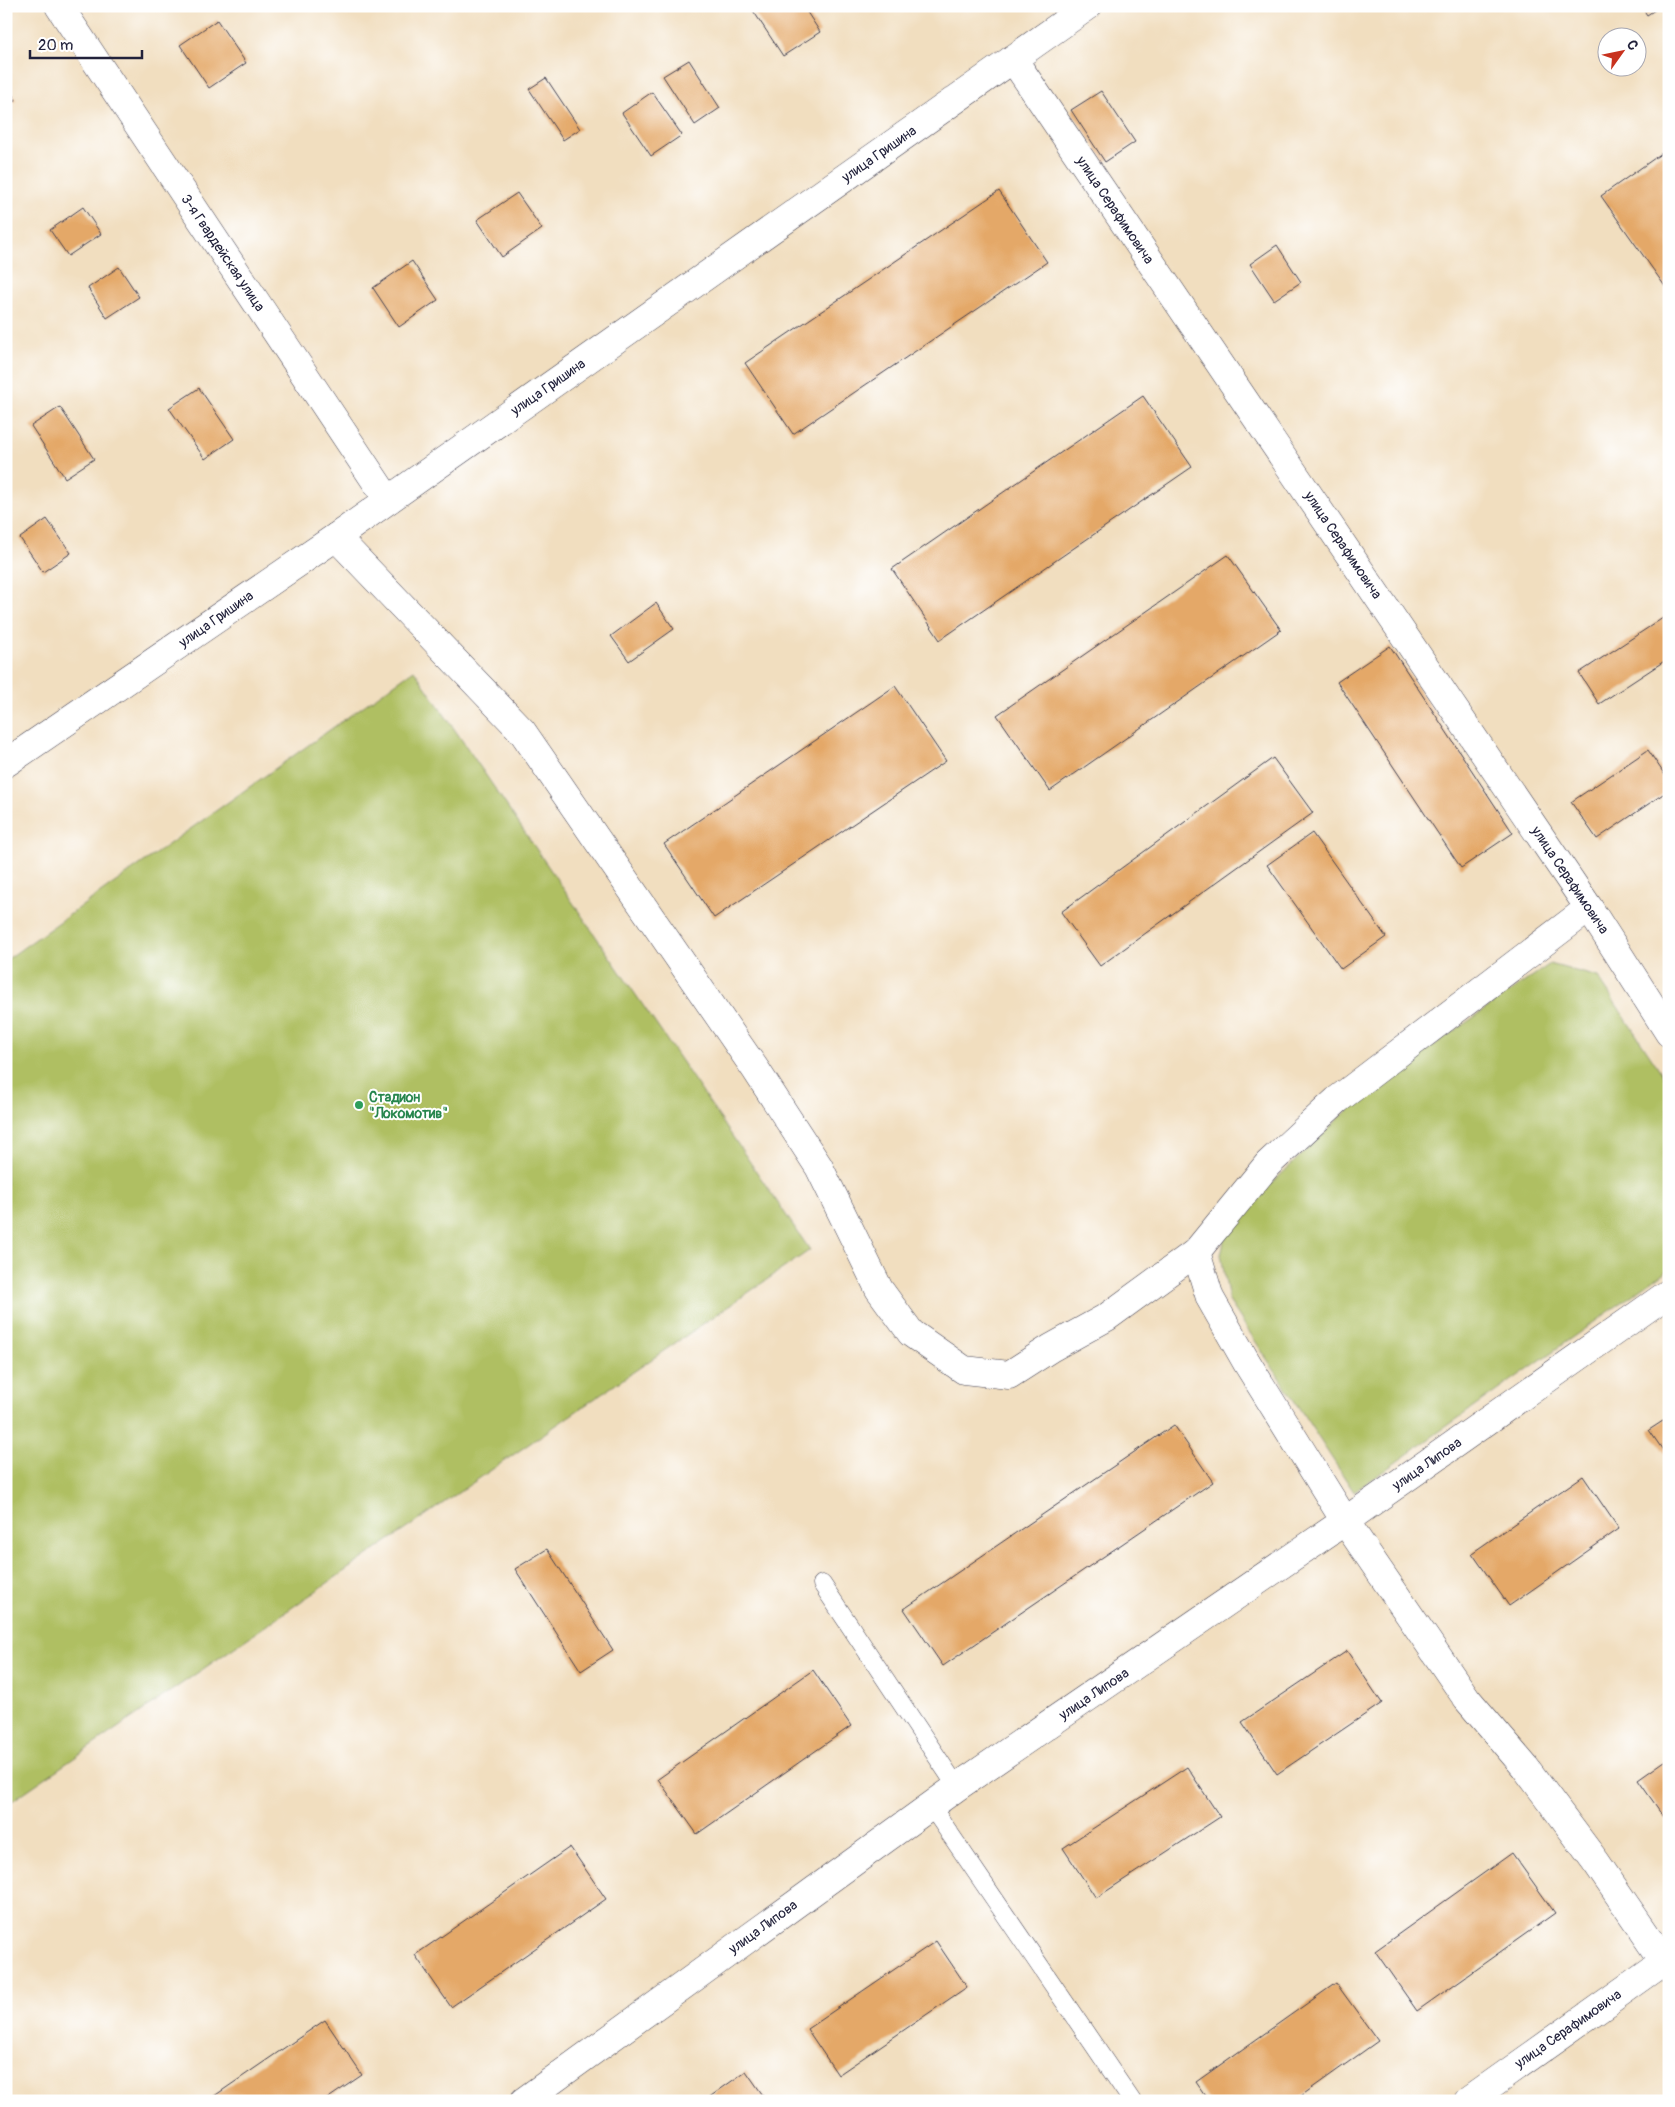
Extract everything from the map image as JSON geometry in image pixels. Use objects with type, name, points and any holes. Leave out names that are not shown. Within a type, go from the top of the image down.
[{"type":"street","name":"3-я Гвардейская улица","points":[[59,6],[388,500]]},
{"type":"street","name":"улица Гришина","points":[[6,763],[388,500],[1088,6]]},
{"type":"street","name":"улица Серафимовича","points":[[1013,59],[1589,908],[1669,1033]]},
{"type":"street","points":[[336,536],[522,731],[756,1070],[819,1167],[880,1289],[911,1333],[964,1370],[1010,1375],[1051,1348],[1107,1317],[1196,1252],[1268,1164],[1337,1100],[1589,908]]},
{"type":"street","points":[[1196,1252],[1210,1298],[1346,1521],[1467,1700],[1543,1791],[1666,1960]]},
{"type":"street","name":"улица Липова","points":[[524,2101],[957,1787],[1346,1521],[1669,1293]]},
{"type":"street","name":"улица Серафимовича","points":[[1468,2101],[1666,1960]]},
{"type":"lane","points":[[822,1584],[957,1787]]},
{"type":"lane","points":[[931,1806],[1132,2101]]},
{"type":"green space","name":"Стадион \"Локомотив\"","points":[[414,670],[810,1250],[6,1805],[6,960]]},
{"type":"green space","points":[[1550,964],[1598,977],[1669,1084],[1669,1269],[1354,1492],[1229,1301],[1221,1254],[1226,1233],[1268,1187],[1350,1108],[1414,1059]]},
{"type":"building","points":[[750,6],[803,6],[820,32],[783,56]]},
{"type":"building","points":[[1641,6],[1661,6],[1647,15]]},
{"type":"building","points":[[217,20],[246,63],[209,88],[180,45]]},
{"type":"building","points":[[689,60],[720,108],[695,125],[663,76]]},
{"type":"building","points":[[546,78],[580,129],[563,140],[529,89]]},
{"type":"building","points":[[6,85],[16,100],[6,106]]},
{"type":"building","points":[[1101,91],[1135,142],[1105,162],[1071,110]]},
{"type":"building","points":[[652,92],[682,135],[651,156],[622,113]]},
{"type":"building","points":[[1662,153],[1669,163],[1669,292],[1601,196]]},
{"type":"building","points":[[999,191],[1047,262],[793,434],[745,363]]},
{"type":"building","points":[[517,193],[542,229],[502,257],[477,220]]},
{"type":"building","points":[[83,207],[101,234],[68,256],[50,230]]},
{"type":"building","points":[[1277,245],[1301,282],[1274,300],[1250,264]]},
{"type":"building","points":[[412,261],[438,300],[399,327],[373,288]]},
{"type":"building","points":[[119,267],[139,297],[107,318],[88,288]]},
{"type":"building","points":[[199,388],[234,439],[205,459],[169,408]]},
{"type":"building","points":[[1143,396],[1192,467],[940,640],[892,569]]},
{"type":"building","points":[[60,407],[94,459],[65,478],[31,426]]},
{"type":"building","points":[[47,519],[71,553],[43,572],[20,538]]},
{"type":"building","points":[[1228,555],[1281,630],[1050,791],[997,715]]},
{"type":"building","points":[[656,603],[674,629],[629,661],[611,636]]},
{"type":"building","points":[[1669,614],[1669,658],[1599,704],[1579,673]]},
{"type":"building","points":[[1390,646],[1513,833],[1461,868],[1337,682]]},
{"type":"building","points":[[895,686],[946,761],[714,918],[664,844]]},
{"type":"building","points":[[1648,750],[1669,781],[1669,790],[1597,839],[1571,802]]},
{"type":"building","points":[[1273,758],[1313,813],[1100,966],[1061,912]]},
{"type":"building","points":[[1312,833],[1386,937],[1341,969],[1267,865]]},
{"type":"building","points":[[1669,1417],[1669,1459],[1649,1430]]},
{"type":"building","points":[[1174,1425],[1213,1482],[943,1666],[904,1609]]},
{"type":"building","points":[[1583,1476],[1619,1529],[1509,1606],[1472,1553]]},
{"type":"building","points":[[547,1549],[613,1650],[581,1671],[515,1569]]},
{"type":"building","points":[[1347,1651],[1382,1703],[1277,1774],[1242,1722]]},
{"type":"building","points":[[813,1670],[851,1726],[697,1834],[658,1779]]},
{"type":"building","points":[[1669,1758],[1669,1824],[1638,1780]]},
{"type":"building","points":[[1187,1767],[1220,1817],[1096,1898],[1063,1848]]},
{"type":"building","points":[[570,1847],[606,1899],[451,2007],[415,1955]]},
{"type":"building","points":[[1512,1853],[1555,1913],[1417,2011],[1375,1951]]},
{"type":"building","points":[[936,1941],[967,1987],[838,2075],[807,2029]]},
{"type":"building","points":[[1336,1983],[1378,2041],[1294,2101],[1209,2101],[1196,2082]]},
{"type":"building","points":[[325,2020],[362,2075],[324,2101],[207,2101]]},
{"type":"building","points":[[746,2071],[767,2101],[704,2101]]},
{"type":"place","name":"Стадион \"Локомотив\"","points":[[359,1105]]}]
